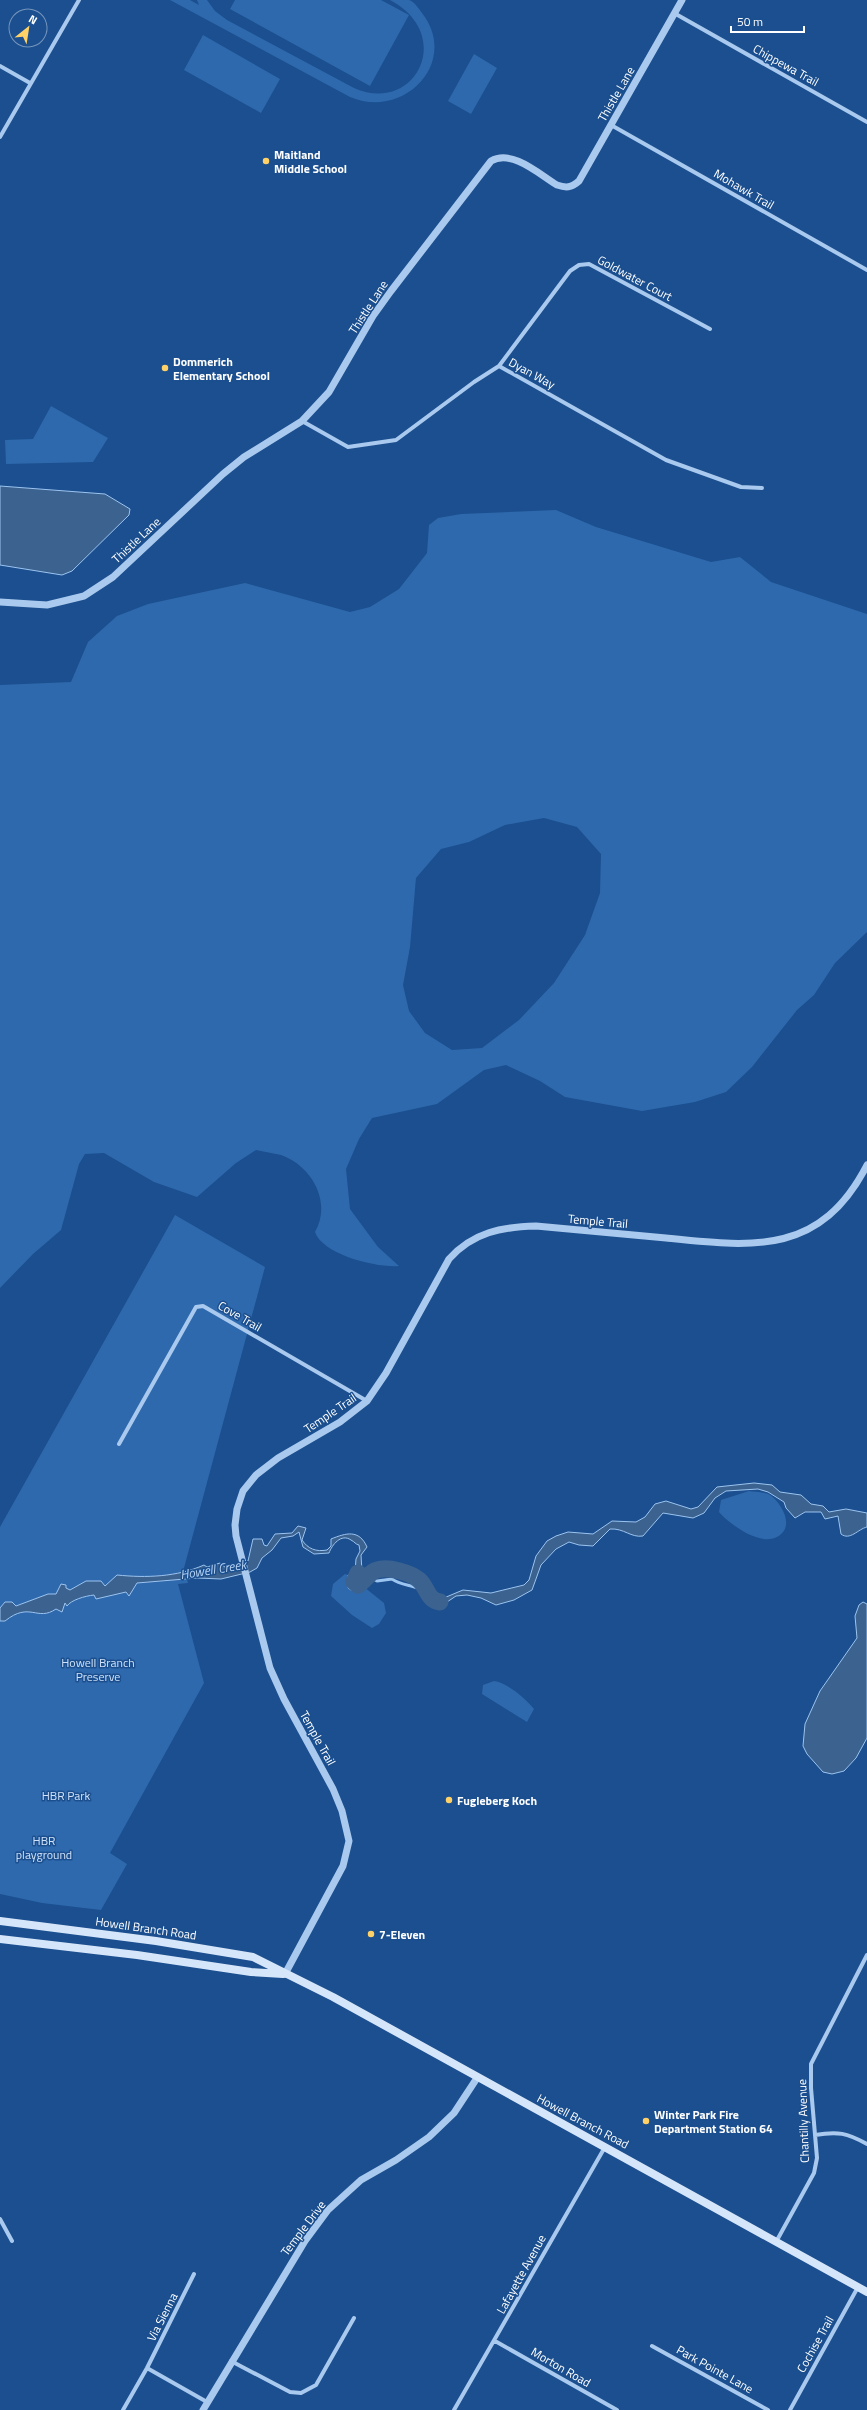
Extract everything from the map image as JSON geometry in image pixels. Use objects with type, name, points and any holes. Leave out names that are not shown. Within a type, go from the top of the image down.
[{"type":"main road","name":"Howell Branch Road","points":[[0,1921],[220,1951],[253,1957],[333,1997],[477,2078],[867,2292]]},
{"type":"main road","name":"Howell Branch Road","points":[[0,1939],[137,1955],[251,1972],[285,1974]]},
{"type":"street","points":[[0,137],[79,0]]},
{"type":"street","name":"Thistle Lane","points":[[0,602],[47,605],[84,596],[113,577],[228,469],[244,457],[302,421],[328,392],[391,291],[491,161],[498,157],[507,156],[557,185],[570,188],[579,181],[682,0]]},
{"type":"street","name":"Chippewa Trail","points":[[674,13],[867,122]]},
{"type":"street","points":[[0,66],[30,83]]},
{"type":"street","name":"Mohawk Trail","points":[[611,125],[867,270]]},
{"type":"street","name":"Goldwater Court","points":[[499,366],[570,271],[579,265],[589,264],[710,329]]},
{"type":"street","name":"Dyan Way","points":[[302,421],[348,448],[396,440],[474,382],[499,366],[666,460],[741,487],[762,488]]},
{"type":"street","name":"Temple Trail","points":[[285,1974],[343,1866],[349,1841],[342,1811],[333,1789],[284,1699],[270,1668],[236,1536],[235,1518],[239,1501],[248,1484],[278,1458],[340,1422],[367,1401],[386,1373],[449,1259],[462,1246],[482,1235],[505,1227],[536,1226],[730,1244],[768,1242],[799,1234],[834,1211],[854,1188],[867,1166]]},
{"type":"street","name":"Cove Trail","points":[[119,1444],[196,1307],[203,1306],[367,1401]]},
{"type":"street","name":"Chantilly Avenue","points":[[776,2242],[814,2173],[817,2158],[811,2088],[812,2064],[867,1955]]},
{"type":"street","name":"Temple Drive","points":[[203,2410],[231,2361],[305,2240],[328,2210],[361,2180],[396,2160],[434,2133],[454,2113],[477,2078]]},
{"type":"street","points":[[815,2135],[833,2132],[850,2134],[867,2144]]},
{"type":"street","name":"Lafayette Avenue","points":[[454,2410],[495,2341],[605,2147]]},
{"type":"street","points":[[0,2220],[12,2241]]},
{"type":"street","name":"Via Sienna","points":[[123,2410],[147,2368],[194,2274]]},
{"type":"street","name":"Cochise Trail","points":[[790,2410],[858,2287]]},
{"type":"street","points":[[231,2361],[290,2392],[301,2393],[316,2385],[354,2318]]},
{"type":"street","name":"Morton Road","points":[[495,2341],[617,2410]]},
{"type":"street","name":"Park Pointe Lane","points":[[652,2346],[768,2410]]},
{"type":"street","points":[[147,2368],[207,2402]]},
{"type":"green space","points":[[170,0],[190,0],[199,5],[197,0],[207,0],[215,11],[227,20],[354,88],[376,93],[395,91],[410,81],[420,67],[424,50],[421,32],[410,15],[390,0],[409,0],[416,5],[432,32],[434,50],[430,67],[420,82],[407,93],[389,100],[370,102],[350,97]]},
{"type":"green space","points":[[235,0],[381,0],[409,15],[370,86],[230,9]]},
{"type":"green space","points":[[203,35],[280,79],[261,113],[184,70]]},
{"type":"green space","points":[[474,54],[497,68],[471,114],[448,101]]},
{"type":"green space","points":[[51,406],[108,438],[93,462],[6,464],[5,440],[33,439]]},
{"type":"green space","points":[[556,510],[596,527],[711,562],[740,557],[771,582],[867,614],[867,932],[835,963],[814,995],[797,1010],[752,1067],[726,1092],[695,1102],[642,1111],[565,1097],[540,1081],[506,1065],[484,1070],[437,1104],[372,1118],[359,1139],[346,1169],[350,1209],[378,1247],[399,1266],[378,1265],[352,1258],[328,1247],[320,1240],[315,1232],[320,1221],[321,1209],[320,1197],[316,1186],[302,1167],[281,1155],[256,1150],[236,1163],[197,1197],[154,1182],[104,1153],[85,1154],[79,1164],[61,1230],[33,1254],[0,1288],[0,685],[71,682],[88,642],[117,616],[148,604],[245,583],[350,612],[370,607],[399,589],[427,553],[429,525],[438,518],[461,514]],"holes":[[[544,818],[577,827],[601,854],[600,893],[585,935],[554,983],[519,1020],[482,1048],[452,1050],[425,1033],[409,1011],[403,985],[410,947],[416,878],[441,849],[469,842],[505,825]]]},
{"type":"green space","name":"Howell Branch Preserve","points":[[175,1215],[265,1267],[184,1568],[188,1583],[178,1584],[204,1683],[110,1853],[127,1864],[101,1910],[42,1903],[0,1894],[0,1527]]},
{"type":"green space","points":[[749,1491],[770,1495],[778,1502],[784,1512],[786,1523],[785,1528],[783,1532],[776,1537],[768,1539],[759,1538],[749,1534],[731,1523],[719,1512],[721,1500]]},
{"type":"green space","points":[[345,1574],[348,1575],[349,1589],[355,1590],[364,1587],[384,1603],[386,1613],[379,1624],[372,1628],[352,1615],[331,1596],[333,1584]]},
{"type":"green space","points":[[494,1681],[511,1688],[522,1696],[534,1709],[527,1722],[482,1694],[483,1685]]},
{"type":"water","points":[[0,486],[105,494],[130,509],[129,515],[72,571],[62,575],[0,565]]},
{"type":"water","points":[[754,1483],[772,1485],[780,1492],[801,1495],[811,1504],[823,1506],[829,1512],[846,1509],[867,1513],[867,1527],[851,1535],[844,1536],[841,1534],[838,1516],[825,1519],[821,1512],[805,1512],[795,1518],[786,1508],[784,1502],[768,1492],[758,1489],[726,1491],[715,1498],[704,1513],[693,1518],[663,1513],[643,1536],[635,1536],[619,1530],[610,1529],[593,1546],[579,1545],[569,1542],[556,1549],[541,1565],[532,1590],[514,1600],[496,1605],[481,1598],[467,1595],[456,1596],[447,1602],[438,1604],[427,1598],[422,1591],[425,1587],[439,1600],[463,1590],[491,1593],[524,1585],[529,1580],[536,1556],[547,1541],[556,1536],[568,1532],[593,1534],[612,1521],[636,1522],[645,1517],[655,1504],[666,1501],[691,1509],[698,1507],[717,1487]]},
{"type":"water","points":[[298,1526],[306,1528],[302,1540],[307,1546],[319,1551],[327,1550],[331,1546],[331,1539],[342,1535],[352,1534],[360,1537],[367,1547],[361,1555],[362,1572],[357,1582],[363,1578],[365,1585],[351,1590],[348,1588],[348,1575],[355,1572],[356,1559],[360,1551],[359,1545],[347,1538],[344,1538],[337,1541],[329,1553],[314,1554],[303,1547],[299,1532],[293,1536],[281,1538],[272,1550],[262,1558],[257,1568],[250,1572],[221,1579],[197,1578],[137,1583],[129,1596],[126,1592],[96,1599],[94,1595],[83,1597],[75,1600],[67,1606],[65,1603],[62,1612],[56,1609],[44,1614],[27,1612],[14,1615],[5,1621],[0,1621],[0,1608],[5,1602],[12,1602],[16,1606],[48,1594],[56,1594],[61,1584],[66,1585],[66,1588],[70,1590],[86,1581],[101,1581],[105,1586],[117,1575],[161,1576],[183,1572],[204,1565],[207,1567],[220,1563],[226,1568],[230,1568],[248,1561],[253,1539],[262,1539],[264,1545],[267,1546],[275,1534],[292,1533]]},
{"type":"water","points":[[863,1602],[867,1604],[867,1738],[856,1758],[844,1771],[832,1774],[823,1772],[807,1754],[803,1746],[805,1724],[820,1691],[857,1638],[855,1616],[859,1605]]},
{"type":"waterway","name":"Howell Creek","points":[[358,1573],[354,1582],[358,1585],[377,1570],[387,1569],[405,1573],[419,1580],[432,1599],[440,1602]]},
{"type":"waterway","points":[[362,1582],[373,1579],[377,1581],[392,1579],[396,1582],[414,1587],[425,1594]]},
{"type":"place","name":"Maitland Middle School","points":[[266,161]]},
{"type":"place","name":"Dommerich Elementary School","points":[[165,368]]},
{"type":"place","name":"Fugleberg Koch","points":[[449,1800]]},
{"type":"place","name":"7-Eleven","points":[[371,1934]]},
{"type":"place","name":"Winter Park Fire Department Station 64","points":[[646,2121]]},
{"type":"park label","name":"HBR Park","points":[[66,1795]]},
{"type":"park label","name":"HBR playground","points":[[44,1847]]}]
